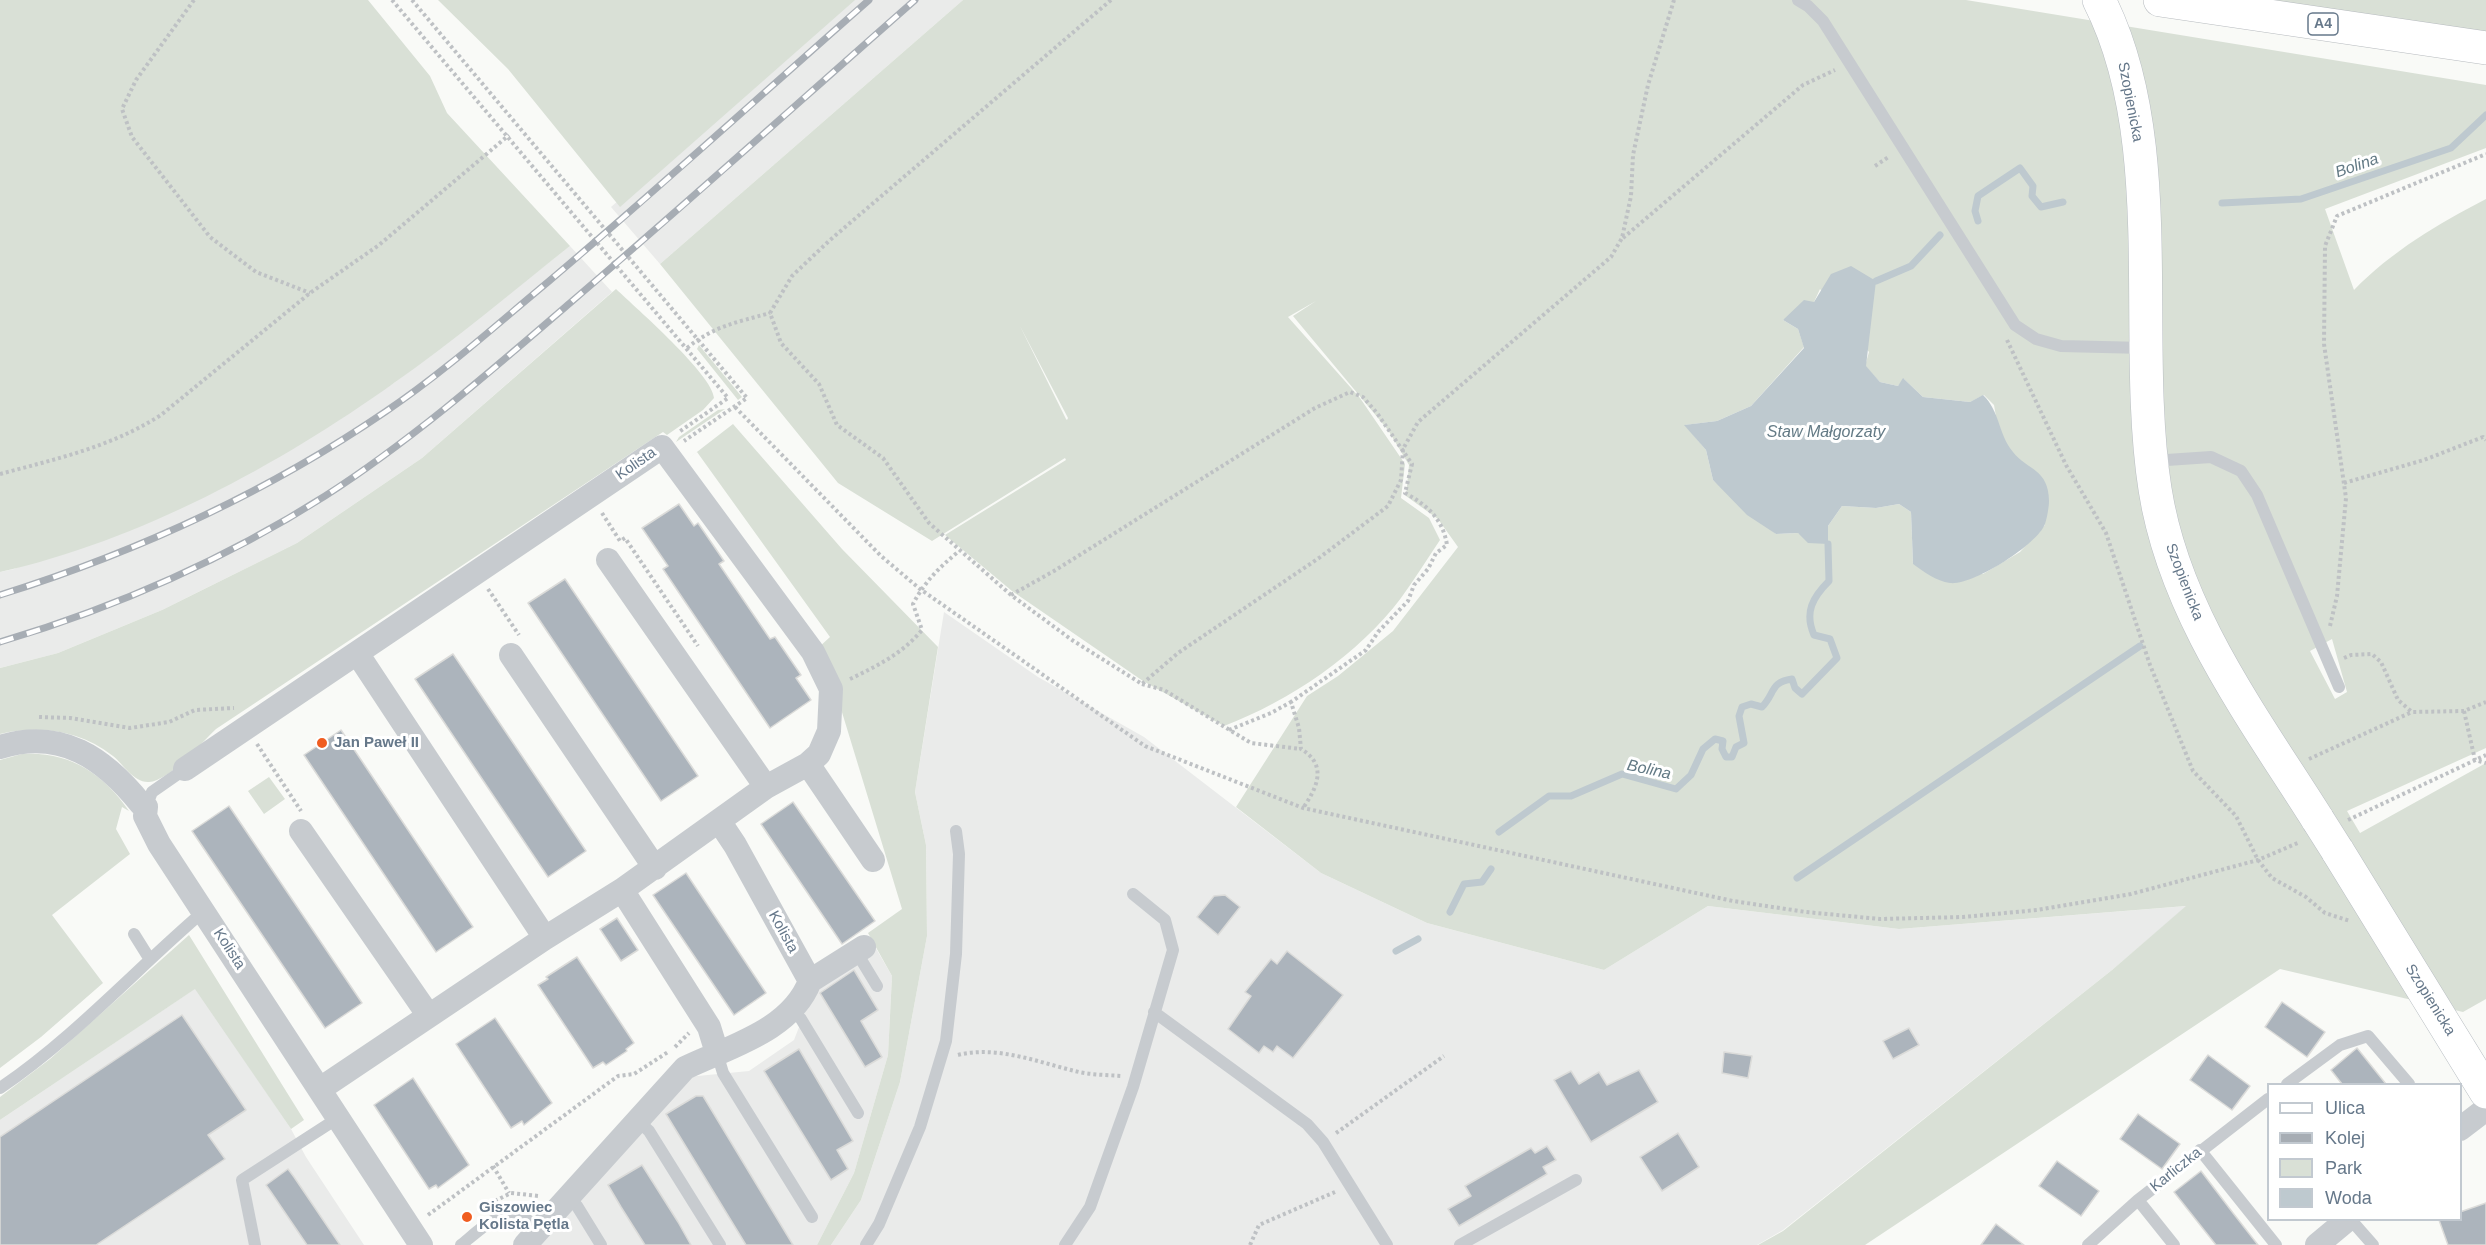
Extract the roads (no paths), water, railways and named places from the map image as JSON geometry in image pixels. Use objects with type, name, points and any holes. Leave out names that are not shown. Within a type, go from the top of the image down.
[{"type":"main road","name":"Szopienicka","points":[[2099,0],[2120,53],[2135,114],[2142,189],[2151,461],[2164,528],[2187,598],[2245,704],[2485,1092]]},
{"type":"main road","name":"A4","points":[[2160,0],[2486,48]]},
{"type":"street","name":"Kolista","points":[[185,769],[664,450],[813,652],[831,689],[829,731],[819,754],[808,764],[766,787],[655,868],[545,938],[320,1089]]},
{"type":"street","points":[[609,561],[766,787]]},
{"type":"street","points":[[357,653],[545,938]]},
{"type":"street","points":[[511,655],[655,868]]},
{"type":"street","name":"Kolista","points":[[0,747],[19,742],[40,741],[83,751],[110,769],[146,807],[145,816],[159,844],[421,1245]]},
{"type":"street","points":[[808,764],[873,860]]},
{"type":"street","name":"Kolista","points":[[719,821],[735,845],[810,981]]},
{"type":"street","points":[[301,831],[429,1016]]},
{"type":"street","points":[[622,890],[704,1020],[717,1053]]},
{"type":"street","points":[[532,1237],[556,1196],[637,1120],[685,1068],[717,1053],[738,1047],[792,1010],[804,997],[810,981],[860,950]]},
{"type":"street","points":[[2462,1126],[2485,1092]]},
{"type":"street","points":[[2317,1245],[2348,1221]]},
{"type":"lane","points":[[1798,0],[1823,21],[2015,325],[2036,339],[2061,346],[2146,348]]},
{"type":"lane","points":[[2151,461],[2211,457],[2241,471],[2257,495],[2339,687]]},
{"type":"lane","name":"Kolista","points":[[146,807],[152,792],[185,769]]},
{"type":"lane","points":[[866,1245],[879,1224],[920,1126],[946,1041],[956,954],[959,854],[956,831]]},
{"type":"lane","points":[[1065,1245],[1090,1207],[1136,1077],[1173,950],[1165,920],[1133,894]]},
{"type":"lane","points":[[0,1088],[35,1064],[149,958],[204,911]]},
{"type":"lane","points":[[134,934],[149,958]]},
{"type":"lane","points":[[860,950],[877,986]]},
{"type":"lane","points":[[792,1010],[801,1019],[858,1113]]},
{"type":"lane","points":[[1154,1012],[1307,1124],[1323,1142],[1386,1245]]},
{"type":"lane","points":[[2292,1083],[2340,1045],[2368,1036],[2408,1083]]},
{"type":"lane","points":[[717,1053],[723,1073],[812,1217]]},
{"type":"lane","name":"Karliczka","points":[[2088,1245],[2138,1200],[2267,1100]]},
{"type":"lane","points":[[255,1245],[242,1180],[339,1118]]},
{"type":"lane","points":[[637,1120],[649,1131],[720,1245]]},
{"type":"lane","points":[[2200,1150],[2276,1245]]},
{"type":"lane","points":[[1461,1245],[1576,1180]]},
{"type":"lane","points":[[556,1196],[577,1206],[601,1245]]},
{"type":"lane","points":[[2138,1200],[2174,1245]]},
{"type":"lane","points":[[461,1245],[493,1220],[507,1215],[519,1214],[532,1237]]},
{"type":"lane","points":[[2350,1221],[2373,1245]]},
{"type":"water","name":"Staw Małgorzaty","points":[[1851,266],[1876,281],[1866,366],[1880,382],[1898,386],[1903,378],[1923,397],[1970,402],[1983,395],[1993,408],[2008,445],[2045,482],[2049,506],[2045,524],[2040,533],[2017,553],[1973,578],[1960,582],[1945,582],[1930,576],[1913,564],[1911,512],[1899,504],[1876,508],[1842,506],[1828,526],[1828,544],[1808,543],[1798,533],[1776,534],[1747,515],[1713,480],[1706,450],[1684,425],[1717,421],[1751,406],[1804,348],[1798,329],[1783,320],[1804,300],[1814,302],[1831,274]]},
{"type":"waterway","name":"Bolina","points":[[2222,203],[2301,199],[2451,148],[2486,115]]},
{"type":"waterway","name":"Bolina","points":[[1978,221],[1975,211],[1978,196],[2020,168],[2033,186],[2032,196],[2041,207],[2063,202]]},
{"type":"waterway","name":"Bolina","points":[[1876,281],[1911,266],[1940,235]]},
{"type":"waterway","name":"Bolina","points":[[1499,832],[1549,796],[1571,796],[1622,774],[1676,789],[1691,775],[1703,749],[1715,739],[1723,741],[1722,749],[1726,757],[1732,757],[1736,747],[1744,743],[1739,716],[1742,707],[1751,704],[1762,707],[1776,686],[1792,679],[1795,688],[1802,694],[1837,658],[1830,639],[1814,635],[1810,619],[1812,605],[1829,581],[1828,544]]},
{"type":"waterway","points":[[1797,878],[2140,646]]},
{"type":"waterway","name":"Bolina","points":[[1450,912],[1464,884],[1482,882],[1491,869]]},
{"type":"waterway","name":"Bolina","points":[[1396,951],[1418,939]]},
{"type":"railway","points":[[0,595],[101,560],[199,518],[294,469],[385,412],[448,365],[548,282],[869,0]]},
{"type":"railway","points":[[0,642],[85,614],[208,561],[287,519],[389,452],[511,354],[915,0]]},
{"type":"place","name":"Jan Paweł II","points":[[322,743]]},
{"type":"place","name":"Giszowiec Kolista Pętla","points":[[467,1217]]}]
